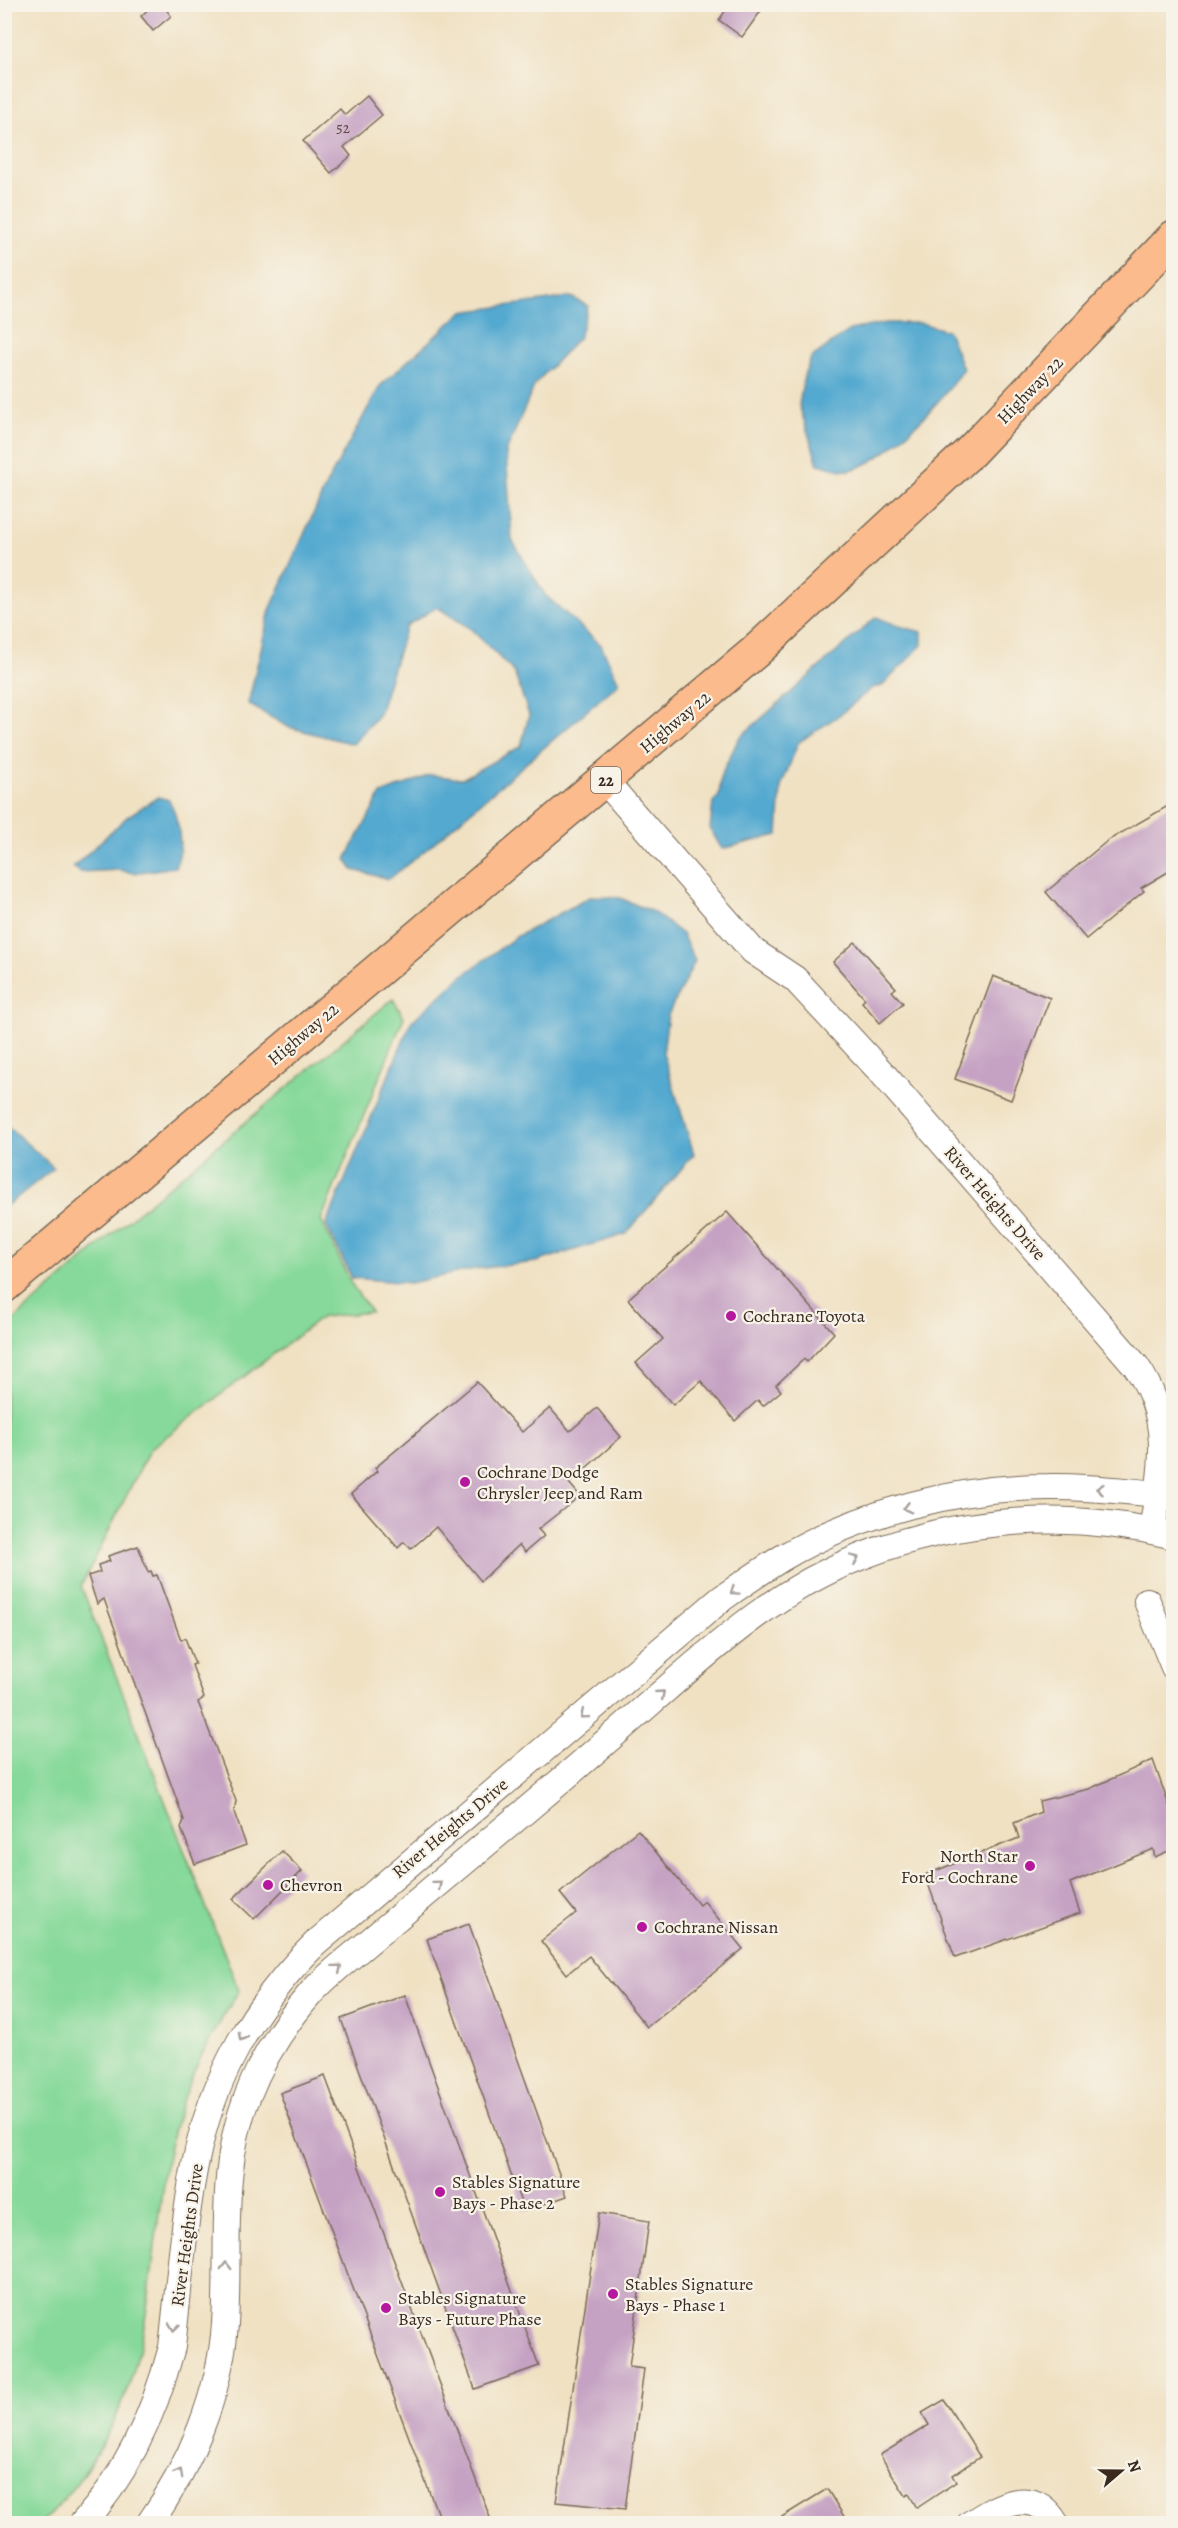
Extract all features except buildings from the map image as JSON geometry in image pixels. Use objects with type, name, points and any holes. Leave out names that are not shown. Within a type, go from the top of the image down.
[{"type":"main road","name":"Highway 22","points":[[4,1286],[605,781],[755,652],[962,459],[1173,237]]},
{"type":"street","name":"River Heights Drive","points":[[148,2523],[191,2450],[206,2414],[216,2378],[225,2328],[229,2179],[238,2125],[248,2094],[286,2025],[301,2005],[330,1975],[553,1787],[735,1629],[802,1584],[858,1557],[889,1546],[918,1537],[968,1527],[1056,1519],[1163,1533],[1166,1497],[1160,1418],[1150,1386],[1136,1366],[883,1074],[795,979],[753,951],[605,781]]},
{"type":"street","name":"River Heights Drive","points":[[82,2523],[100,2502],[125,2464],[154,2405],[172,2347],[190,2197],[204,2130],[226,2069],[253,2017],[293,1966],[367,1898],[722,1599],[782,1558],[864,1521],[901,1509],[972,1493],[1047,1487],[1166,1497]]},
{"type":"street","points":[[782,1558],[802,1584]]},
{"type":"street","points":[[1147,1601],[1173,1667]]},
{"type":"street","points":[[528,1762],[553,1787]]},
{"type":"street","points":[[367,1898],[393,1922]]},
{"type":"street","points":[[274,1988],[301,2005]]},
{"type":"street","points":[[970,2523],[995,2508],[1017,2501],[1037,2505],[1046,2511],[1056,2523]]},
{"type":"green space","points":[[393,999],[404,1017],[321,1220],[352,1285],[371,1312],[322,1317],[150,1449],[81,1586],[239,1991],[196,2068],[175,2126],[163,2187],[141,2342],[135,2367],[116,2417],[75,2485],[41,2523],[5,2523],[5,1328],[106,1239]]},
{"type":"water","points":[[571,297],[588,306],[579,337],[535,384],[506,452],[512,540],[545,595],[601,645],[619,683],[389,879],[353,870],[346,859],[381,794],[430,775],[462,779],[521,746],[529,715],[514,672],[471,629],[437,607],[406,626],[379,714],[353,744],[288,727],[248,704],[270,610],[328,481],[380,386],[462,312]]},
{"type":"water","points":[[886,323],[921,323],[948,331],[963,369],[928,413],[881,455],[850,470],[838,470],[818,464],[799,405],[804,376],[811,358],[850,330]]},
{"type":"water","points":[[876,617],[922,632],[922,645],[882,686],[872,688],[841,714],[798,743],[781,787],[778,835],[722,849],[710,829],[713,802],[719,796],[721,775],[739,738]]},
{"type":"water","points":[[158,797],[169,800],[175,815],[180,851],[175,867],[133,873],[120,870],[80,872],[73,867],[128,816]]},
{"type":"water","points":[[592,896],[620,898],[653,912],[682,934],[695,961],[668,1015],[663,1053],[694,1154],[626,1234],[536,1262],[475,1269],[410,1283],[352,1278],[326,1225],[411,1022],[462,976],[516,937]]},
{"type":"water","points":[[4,1123],[54,1168],[5,1207],[4,1207]]},
{"type":"place","name":"Cochrane Toyota","points":[[731,1316]]},
{"type":"place","name":"Cochrane Dodge Chrysler Jeep and Ram","points":[[465,1482]]},
{"type":"place","name":"North Star Ford - Cochrane","points":[[1030,1866]]},
{"type":"place","name":"Chevron","points":[[268,1885]]},
{"type":"place","name":"Cochrane Nissan","points":[[642,1927]]},
{"type":"place","name":"Stables Signature Bays - Phase 2","points":[[440,2192]]},
{"type":"place","name":"Stables Signature Bays - Phase 1","points":[[613,2294]]},
{"type":"place","name":"Stables Signature Bays - Future Phase","points":[[386,2308]]}]
